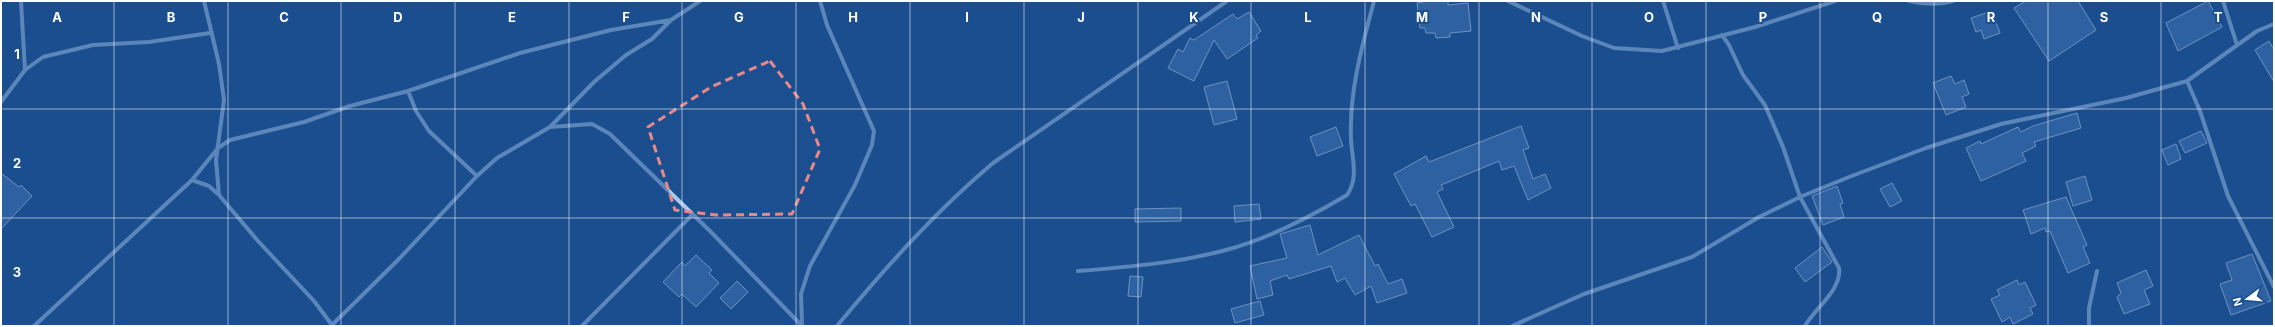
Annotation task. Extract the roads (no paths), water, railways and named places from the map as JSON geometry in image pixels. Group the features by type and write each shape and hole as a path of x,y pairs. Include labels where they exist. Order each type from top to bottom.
{"street":[{"path":"20,1 25,70"},
{"path":"204,1 210,33 219,64 224,100 216,160 219,195"},
{"path":"192,180 209,186 219,195 258,241 314,301 332,326 398,260 477,176 497,158 550,127 594,82 626,55 652,39 671,20 700,1"},
{"path":"802,326 801,294 810,266 855,185 872,145 874,131 827,24 820,1"},
{"path":"837,326 917,235 958,193 993,163 1227,1"},
{"path":"1078,271 1174,262 1227,250 1281,229 1347,195 1353,186 1354,175 1351,139 1354,87 1374,1"},
{"path":"1508,1 1582,36 1614,48 1662,52 1755,27 1834,1"},
{"path":"1663,1 1678,48"},
{"path":"1909,1 1918,3 1945,3 1953,1"},
{"path":"2223,1 2237,45"},
{"path":"34,326 192,180 218,148 230,140 304,122 350,106 408,91 527,52 611,30 671,20"},
{"path":"1512,326 1584,294 1692,257 1759,218 1800,197 1905,156 2001,124 2126,98 2187,81 2237,45 2257,32 2274,24"},
{"path":"1,102 25,70 43,57 93,45 149,42 210,33"},
{"path":"1722,35 1729,45 1743,75 1765,105 1783,147 1800,197 1836,259 1840,277 1837,284 1811,315 1805,326"},
{"path":"2187,81 2200,111 2228,196 2274,287"},
{"path":"408,91 416,111 429,131 477,176"},
{"path":"550,127 592,124 610,134 802,326"},
{"path":"582,326 692,215"},
{"path":"2089,326 2088,308 2097,271"}]}
